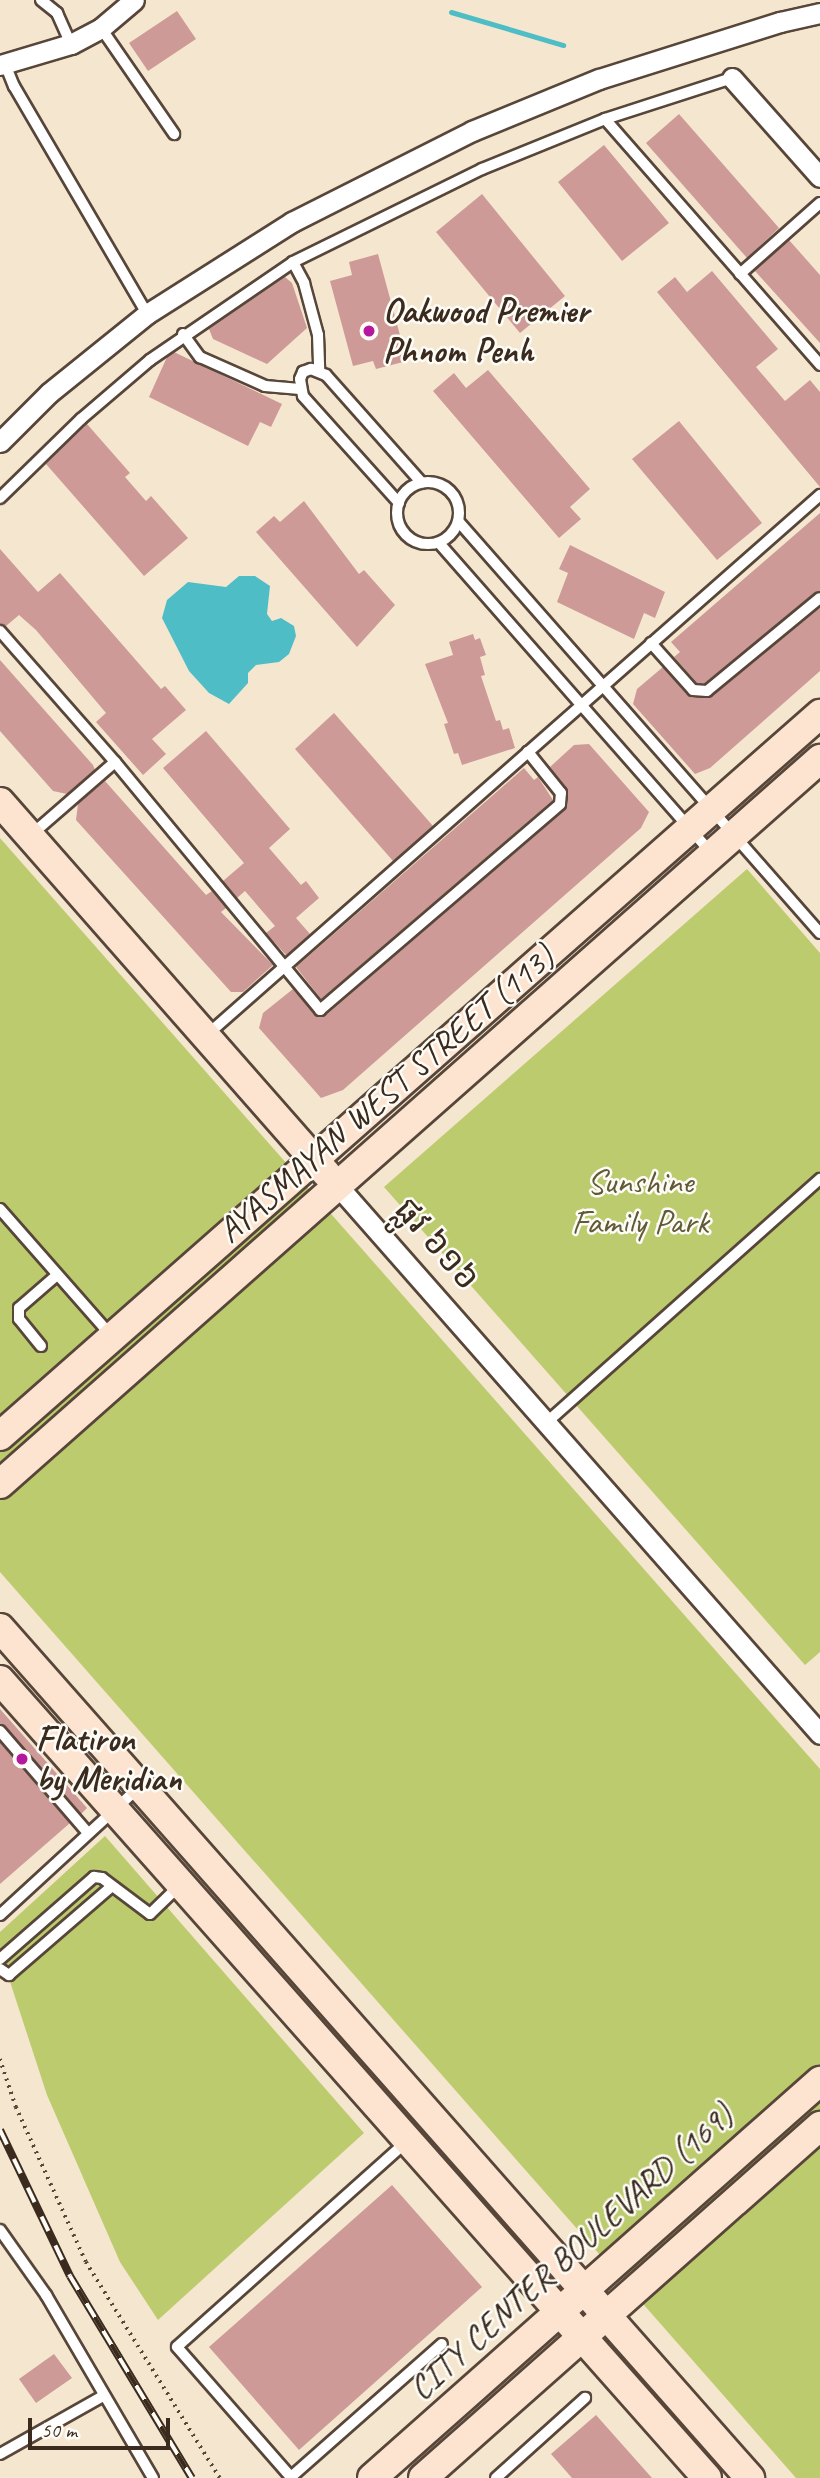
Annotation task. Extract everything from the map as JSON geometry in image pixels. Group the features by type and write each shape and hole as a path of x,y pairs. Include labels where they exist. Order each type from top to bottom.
{"street":[{"path":"3,65 71,44 101,28 134,0"},
{"path":"0,442 49,393 146,314 292,222 472,131 599,79 780,22 820,13"},
{"path":"732,78 820,177"},
{"name":"AYASMAYAN WEST STREET (113)","path":"0,1436 820,714"},
{"name":"AYASMAYAN WEST STREET (113)","path":"0,1484 820,759"},
{"name":"ផ្លូវ ៦១៦","path":"0,802 820,1734"},
{"path":"590,917 612,943"},
{"path":"112,1338 135,1364"},
{"path":"0,1628 750,2478"},
{"path":"4,1693 115,1810 707,2478"},
{"path":"181,1884 205,1860"},
{"name":"CITY CENTER BOULEVARD (169)","path":"372,2478 820,2081"},
{"path":"379,2108 404,2086"},
{"name":"CITY CENTER BOULEVARD (169)","path":"423,2478 820,2126"}],"lane":[{"path":"41,0 57,13 71,44"},
{"path":"101,28 174,134"},
{"path":"3,65 146,314"},
{"path":"0,498 80,419 183,334 293,262 482,169 605,119 732,78"},
{"path":"605,119 820,365"},
{"path":"740,274 820,203"},
{"path":"293,262 304,283 318,335 318,370 422,483 449,490 456,498 459,522 820,933"},
{"path":"183,334 200,357 265,386 300,389 399,503"},
{"path":"300,389 303,373 318,370"},
{"path":"422,483 405,492 399,503 399,523 404,532 422,544 439,542 459,522"},
{"path":"206,1036 282,965 820,495"},
{"path":"439,542 712,854"},
{"path":"651,643 693,690 707,691 820,598"},
{"path":"0,631 115,762 320,1010 495,862 564,799 528,752"},
{"path":"30,836 115,762"},
{"path":"546,1423 820,1179"},
{"path":"0,1209 112,1338"},
{"path":"41,1346 19,1319 19,1308 57,1275"},
{"path":"0,1731 88,1833"},
{"path":"0,1915 140,1786"},
{"path":"0,1959 94,1877 103,1878 111,1887 150,1914 181,1884"},
{"path":"0,1969 9,1975 111,1887"},
{"path":"408,2140 177,2347 291,2477 442,2344"},
{"path":"0,2230 46,2295 153,2478"},
{"path":"0,2454 103,2396"},
{"path":"496,2478 586,2398"}],"path":[{"path":"0,2059 16,2107 86,2262 220,2478"}],"green space":[{"path":"0,838 820,1769 820,2478 796,2478 0,1572"},
{"name":"Sunshine Family Park","path":"747,869 820,953 820,1652 805,1665 384,1187"},
{"path":"105,1836 364,2133 158,2320 120,2262 47,2095 0,1951 0,1932"}],"water":[{"path":"239,576 255,576 270,586 267,614 272,621 281,618 294,626 296,636 289,654 279,662 256,665 248,673 248,683 229,704 209,693 189,671 162,618 167,600 188,582 226,587"}],"building":[{"path":"177,11 196,39 148,71 129,43"},
{"path":"679,114 779,228 747,258 646,143"},
{"path":"604,145 669,223 622,261 558,182"},
{"path":"482,194 565,296 520,333 436,232"},
{"path":"789,240 820,275 820,343 755,271"},
{"path":"378,254 407,361 376,369 373,361 353,366 330,281 352,275 349,262"},
{"path":"712,271 778,349 756,367 785,401 810,380 820,392 820,487 657,292 675,277 687,292"},
{"path":"285,277 292,283 307,328 267,364 213,339 209,329"},
{"path":"174,352 282,404 271,427 260,422 248,446 149,397 167,357"},
{"path":"488,370 590,489 570,507 581,519 559,538 433,391 454,373 466,388"},
{"path":"679,421 762,523 717,560 632,459"},
{"path":"87,424 130,473 125,477 146,501 151,496 188,538 144,576 46,464"},
{"path":"304,501 359,574 364,570 395,605 357,647 256,532 274,516 280,522"},
{"path":"820,513 820,591 705,683 697,683 674,657 680,652 671,642"},
{"path":"570,545 665,592 655,618 644,613 634,639 557,602 568,573 559,569"},
{"path":"0,549 38,592 60,573 161,689 165,686 186,710 152,739 166,754 143,775 96,722 106,713 36,630 19,615 6,626 0,624"},
{"path":"820,608 820,671 710,768 695,774 633,704 637,689 663,667 688,696 711,697"},
{"path":"473,634 475,640 480,638 486,655 480,657 485,675 481,676 496,721 500,720 503,730 509,728 515,748 462,765 458,753 454,754 444,724 448,723 425,664 453,655 449,642"},
{"path":"0,660 93,765 95,770 67,794 53,791 0,731"},
{"path":"334,713 433,826 393,861 295,749"},
{"path":"206,731 290,829 269,848 301,885 306,881 319,898 296,918 310,934 286,955 266,933 275,926 245,891 237,898 223,881 244,863 163,768"},
{"path":"589,744 649,812 641,828 343,1090 321,1098 259,1028 263,1013 293,989 315,1015 325,1016 565,810 567,789 550,767 574,745"},
{"path":"524,768 534,780 538,777 553,800 321,999 296,967"},
{"path":"105,781 206,895 212,891 226,908 221,912 273,965 243,992 231,992 76,820 78,804"},
{"path":"0,1709 87,1808 81,1814 0,1724"},
{"name":"Flatiron by Meridian","path":"0,1742 70,1823 0,1884"},
{"path":"392,2185 482,2287 299,2450 209,2347"},
{"path":"54,2354 72,2378 36,2403 19,2379"},
{"path":"596,2415 652,2478 572,2478 551,2454"}],"waterway":[{"path":"451,12 563,45"}],"railway":[{"path":"0,2130 70,2276 192,2478"}],"place":[{"name":"Oakwood Premier Phnom Penh","path":"369,331"},
{"name":"Flatiron by Meridian","path":"22,1759"}]}
